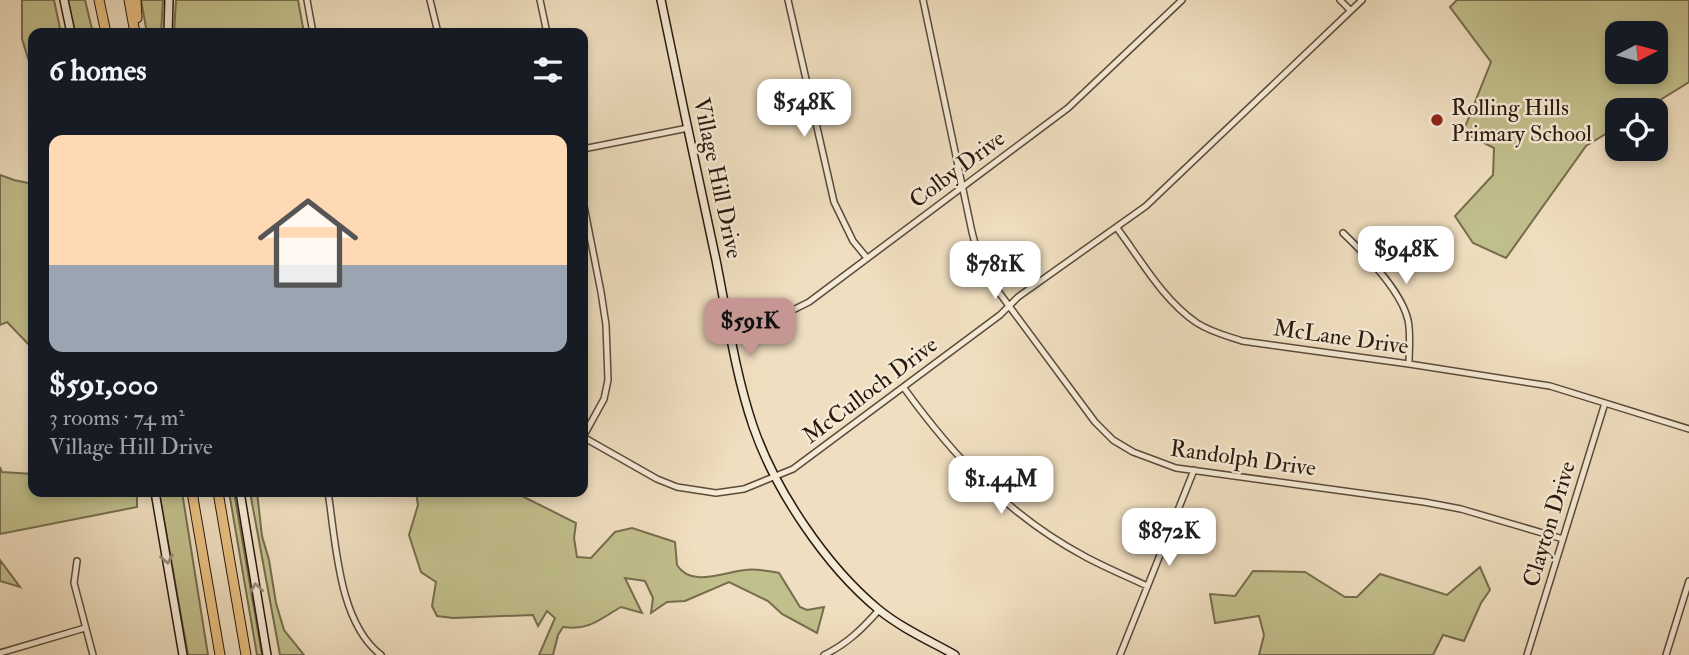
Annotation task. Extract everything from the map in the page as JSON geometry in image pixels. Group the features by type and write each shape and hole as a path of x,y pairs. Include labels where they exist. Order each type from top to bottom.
{"highway":[{"path":"99,0 105,28"},
{"path":"129,0 136,28"},
{"path":"136,0 137,28"},
{"path":"193,497 219,655"},
{"path":"219,497 246,655"}],"street":[{"path":"64,0 70,28"},
{"path":"167,28 169,0"},
{"path":"307,0 312,28"},
{"path":"430,0 437,28"},
{"path":"540,0 546,28"},
{"name":"Village Hill Drive","path":"660,0 730,331 754,429 776,477 821,551 845,578 879,610 956,655"},
{"path":"788,0 834,202 853,241 867,258"},
{"name":"Randolph Drive","path":"923,0 977,251 995,287 1079,402 1114,440 1133,453 1156,462 1194,470 1424,502 1461,509 1563,539"},
{"name":"Colby Drive","path":"730,331 791,312 808,302 1068,108 1182,0"},
{"path":"1340,0 1350,10"},
{"name":"McCulloch Drive","path":"588,440 657,479 697,491 716,493 744,489 793,469 1000,315 1018,297 1146,206 1362,0"},
{"path":"588,148 688,128"},
{"path":"588,226 603,303 608,380 604,399 588,428"},
{"name":"McLane Drive","path":"1117,228 1179,308 1197,323 1216,333 1242,341 1550,386 1689,429"},
{"path":"1343,233 1403,304 1408,321 1409,364"},
{"path":"904,388 944,442 1010,507 1083,555 1147,586"},
{"name":"Clayton Drive","path":"1527,655 1605,403"},
{"path":"1120,655 1194,470"},
{"path":"156,497 183,655"},
{"path":"241,497 267,655"},
{"path":"329,497 348,606 359,630 381,655"},
{"path":"76,561 74,583 93,655"},
{"path":"1666,655 1689,581"},
{"path":"824,655 859,633 879,610"},
{"path":"0,653 85,628"}],"shaded area":[{"path":"22,0 54,0 60,28 28,28 28,58 22,39"},
{"path":"68,0 85,0 92,28 74,28"},
{"path":"141,0 163,0 161,28 146,28"},
{"path":"176,0 298,0 303,28 174,28"},
{"path":"1457,0 1689,0 1689,82 1663,98 1605,98 1605,134 1586,146 1506,258 1473,243 1455,216 1493,175 1494,148 1463,132 1491,62 1450,7"},
{"path":"0,175 28,183 28,344 7,322 0,325"},
{"path":"0,467 2,472 28,474 28,497 137,497 137,507 0,534"},
{"path":"160,497 183,497 208,655 188,655"},
{"path":"230,497 235,497 262,655 257,655"},
{"path":"251,497 258,497 262,536 284,630 304,655 280,655"},
{"path":"417,497 524,497 576,523 574,538 577,557 591,558 615,532 632,528 675,542 677,565 691,576 708,577 749,569 779,573 800,607 807,610 824,607 817,633 782,614 768,601 729,582 685,601 667,602 651,613 653,598 645,581 625,578 642,613 621,607 587,626 563,627 553,655 539,655 555,618 547,611 538,626 533,615 453,618 437,616 432,606 436,582 421,572 409,535 418,505"},
{"path":"0,560 20,587 0,581"},
{"path":"1480,567 1490,590 1481,603 1464,641 1443,635 1433,655 1259,655 1264,635 1259,616 1215,623 1210,594 1235,596 1253,571 1305,572 1345,597 1357,597 1380,574 1447,595"}],"place":[{"name":"Rolling Hills Primary School","path":"1437,120"}]}
